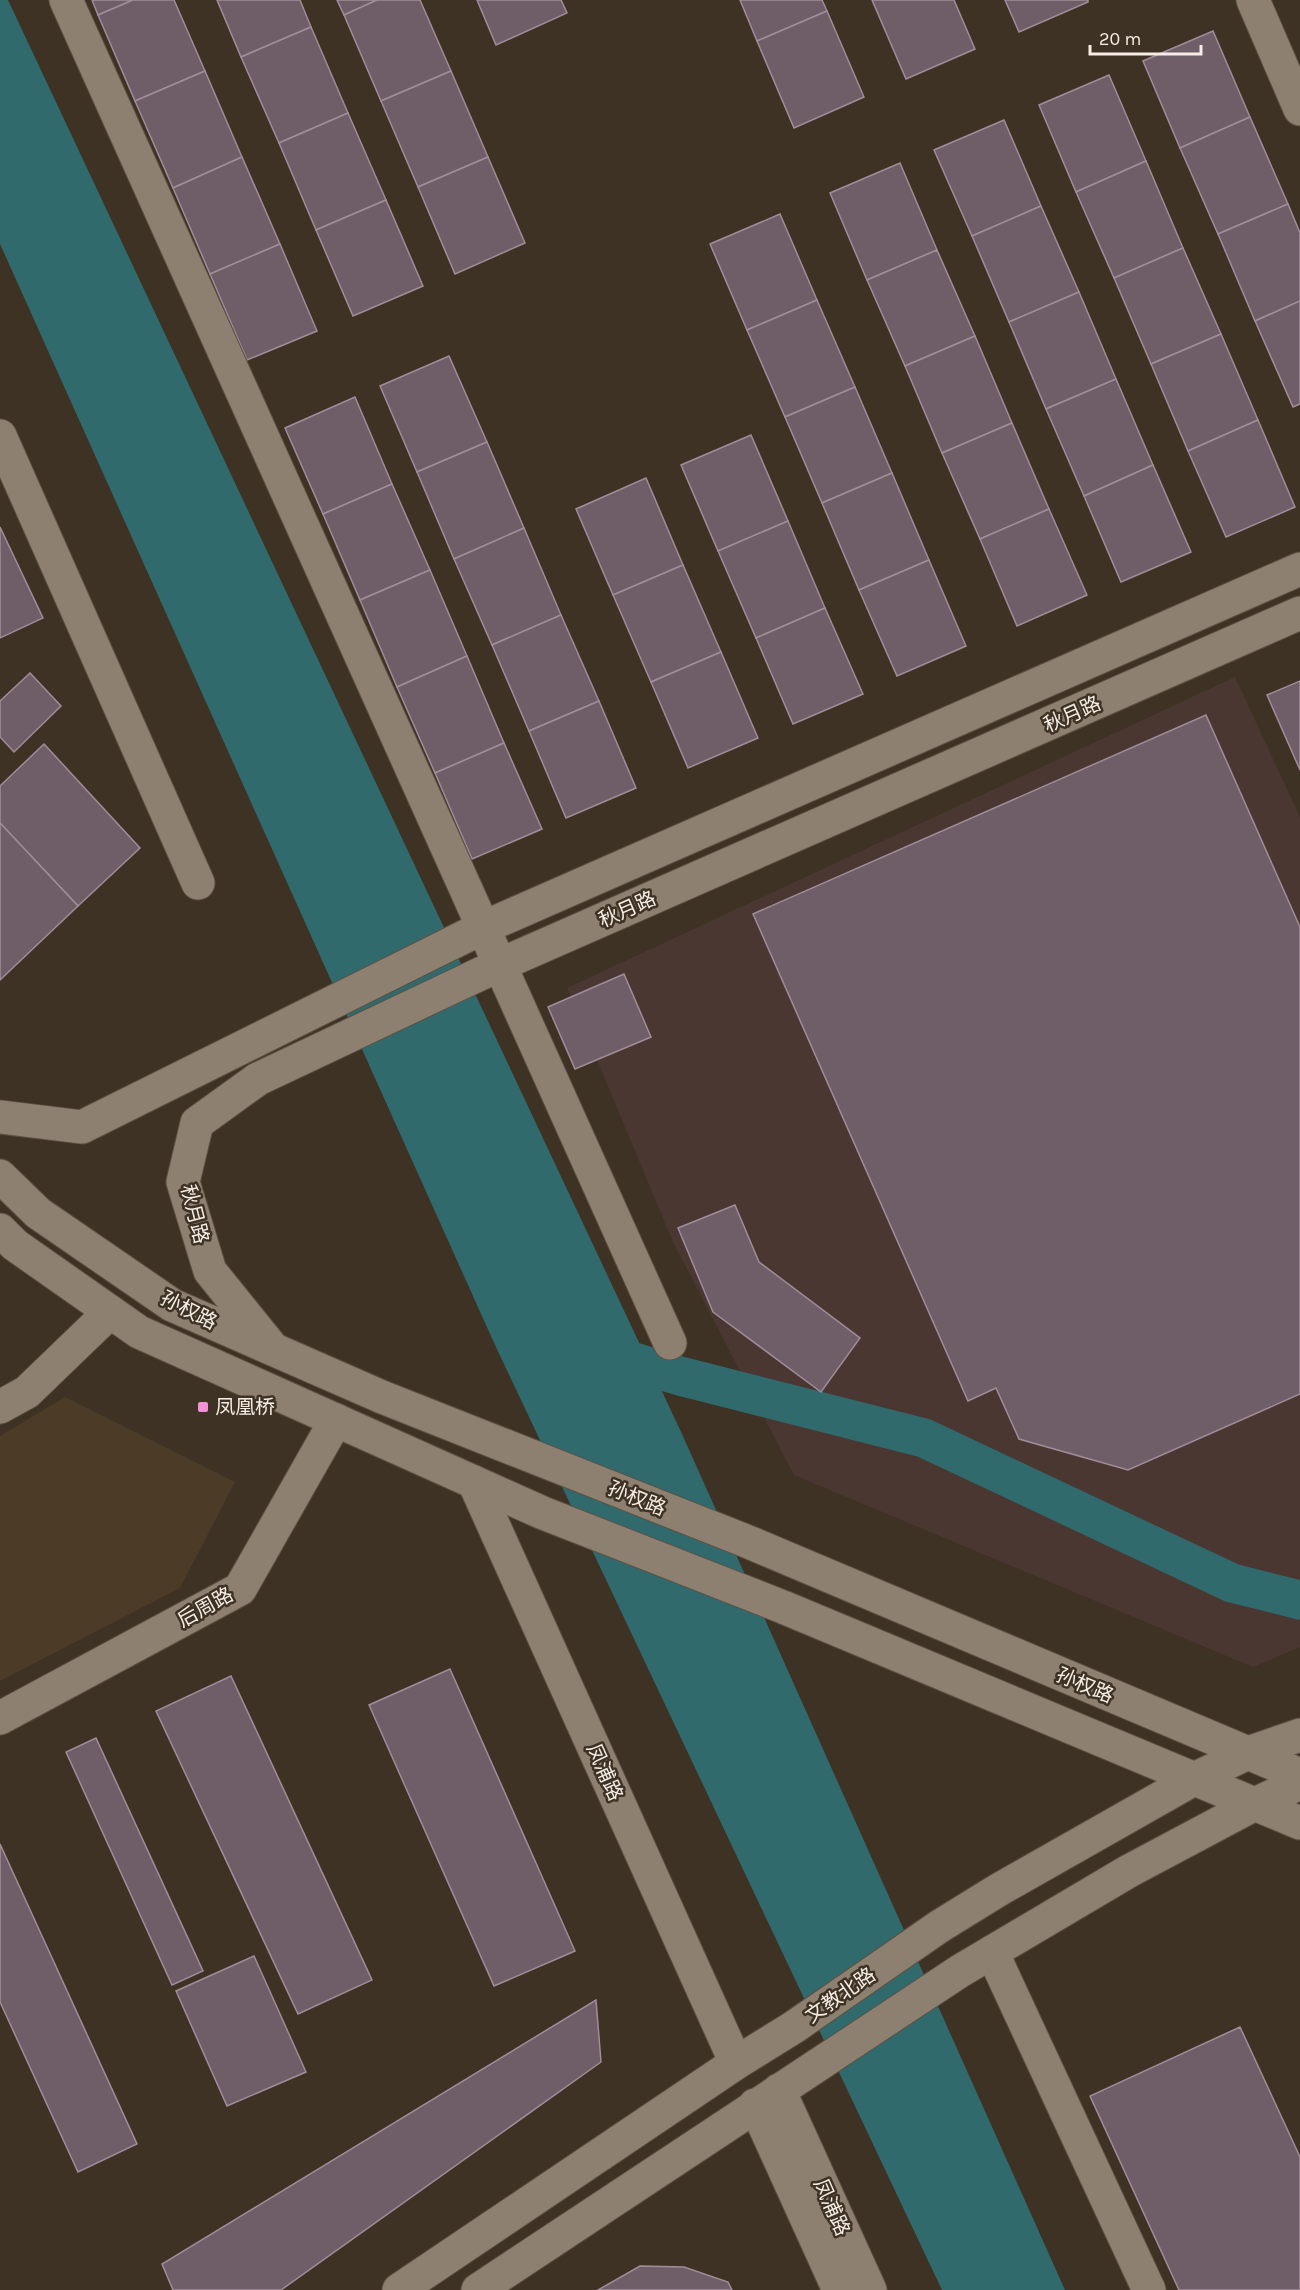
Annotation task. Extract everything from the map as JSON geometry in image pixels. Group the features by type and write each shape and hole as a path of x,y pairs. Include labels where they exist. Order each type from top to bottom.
{"street":[{"path":"66,0 670,1343"},
{"path":"1254,0 1300,109"},
{"path":"0,436 198,884"},
{"name":"秋月路","path":"0,1117 82,1127 482,928 1300,569"},
{"name":"秋月路","path":"273,1349 210,1271 183,1182 197,1123 262,1077 499,966 1300,613"},
{"name":"孙权路","path":"0,1176 38,1213 172,1305 382,1397 752,1543 1300,1776"},
{"name":"孙权路","path":"0,1230 15,1245 139,1332 543,1513 783,1607 1300,1823"},
{"path":"0,1407 27,1392 110,1312"},
{"name":"后周路","path":"0,1718 240,1589 336,1420"},
{"name":"凤浦路","path":"474,1482 736,2063"},
{"name":"文教北路","path":"399,2290 736,2063 794,2027 940,1926 1000,1889 1194,1779 1248,1753 1300,1735"},
{"path":"478,2290 960,1971 1130,1871 1300,1783"},
{"path":"992,1952 1149,2290"},
{"name":"凤浦路","path":"767,2098 839,2290"},
{"name":"凤浦路","path":"767,2098 870,2290"}],"shaded area":[{"path":"1235,677 1300,817 1300,1647 1253,1667 794,1475 673,1242 567,988"},
{"path":"65,1397 235,1482 180,1588 0,1681 0,1436"}],"water":[{"path":"0,0 8,0 682,1434 1065,2290 942,2290 495,1345 0,244"}],"building":[{"path":"92,0 133,0 98,15"},
{"path":"133,0 174,0 205,71 135,101 98,15"},
{"path":"217,0 300,0 311,27 241,57"},
{"path":"337,0 377,0 344,15"},
{"path":"377,0 420,0 451,71 381,101 344,15"},
{"path":"477,0 561,0 567,13 496,45"},
{"path":"740,0 822,0 827,11 757,41"},
{"path":"872,0 954,0 975,49 906,79"},
{"path":"1005,0 1088,0 1088,2 1019,32"},
{"path":"827,11 864,97 794,128 757,41"},
{"path":"311,27 348,113 279,143 241,57"},
{"path":"1213,31 1250,117 1180,148 1143,61"},
{"path":"205,71 242,157 173,188 135,101"},
{"path":"451,71 488,157 418,187 381,101"},
{"path":"1109,75 1146,161 1076,192 1039,105"},
{"path":"348,113 386,200 316,230 279,143"},
{"path":"1250,117 1288,204 1218,234 1180,148"},
{"path":"1004,120 1041,206 972,236 934,150"},
{"path":"242,157 280,244 210,274 173,188"},
{"path":"488,157 525,243 455,274 418,187"},
{"path":"1146,161 1183,248 1114,278 1076,192"},
{"path":"900,163 937,250 867,280 830,193"},
{"path":"386,200 423,286 353,316 316,230"},
{"path":"1288,204 1300,233 1300,301 1255,321 1218,234"},
{"path":"1041,206 1079,292 1009,322 972,236"},
{"path":"780,214 817,300 747,330 710,244"},
{"path":"280,244 317,331 247,360 210,274"},
{"path":"1183,248 1221,334 1151,364 1114,278"},
{"path":"937,250 975,336 905,366 867,280"},
{"path":"1079,292 1116,379 1046,409 1009,322"},
{"path":"817,300 855,387 785,417 747,330"},
{"path":"1300,301 1300,404 1293,407 1255,321"},
{"path":"1221,334 1258,420 1188,451 1151,364"},
{"path":"975,336 1012,423 942,453 905,366"},
{"path":"449,356 487,442 417,472 380,386"},
{"path":"1116,379 1153,465 1084,496 1046,409"},
{"path":"855,387 892,473 822,503 785,417"},
{"path":"355,397 392,484 323,514 285,428"},
{"path":"1258,420 1295,507 1226,537 1188,451"},
{"path":"1012,423 1049,509 980,539 942,453"},
{"path":"751,435 788,521 718,551 681,465"},
{"path":"487,442 524,528 454,559 417,472"},
{"path":"1153,465 1191,552 1121,582 1084,496"},
{"path":"892,473 929,560 859,590 822,503"},
{"path":"646,478 683,565 613,595 576,509"},
{"path":"392,484 430,570 360,600 323,514"},
{"path":"1049,509 1087,595 1017,626 980,539"},
{"path":"788,521 825,608 756,638 718,551"},
{"path":"0,527 43,618 0,638"},
{"path":"524,528 561,615 492,645 454,559"},
{"path":"929,560 966,646 897,676 859,590"},
{"path":"683,565 721,652 651,682 613,595"},
{"path":"430,570 467,656 397,687 360,600"},
{"path":"825,608 863,694 793,724 756,638"},
{"path":"561,615 599,701 529,731 492,645"},
{"path":"721,652 758,738 688,768 651,682"},
{"path":"467,656 504,743 435,773 397,687"},
{"path":"30,673 61,706 14,752 0,737 0,701"},
{"path":"1300,681 1300,770 1267,695"},
{"path":"599,701 636,788 566,818 529,731"},
{"path":"1206,715 1300,927 1300,1394 1128,1470 1019,1439 996,1388 968,1401 753,914"},
{"path":"504,743 542,829 472,859 435,773"},
{"path":"44,744 140,848 78,906 0,823 0,786"},
{"path":"0,823 78,906 0,980"},
{"path":"624,974 651,1037 575,1069 548,1007"},
{"path":"735,1205 759,1262 860,1338 821,1392 713,1312 678,1228"},
{"path":"450,1669 575,1951 494,1986 369,1705"},
{"path":"231,1676 372,1980 298,2014 156,1711"},
{"path":"96,1738 203,1971 172,1985 66,1752"},
{"path":"0,1844 137,2144 78,2172 0,2002"},
{"path":"254,1956 306,2072 227,2106 176,1991"},
{"path":"596,2000 601,2062 281,2290 173,2290 162,2264"},
{"path":"1240,2027 1300,2157 1300,2290 1179,2290 1090,2096"},
{"path":"640,2266 684,2267 728,2282 732,2290 598,2290"}],"waterway":[{"path":"601,1352 680,1376 924,1438 1232,1583 1300,1600"}],"place":[{"name":"凤凰桥","path":"203,1407"}]}
